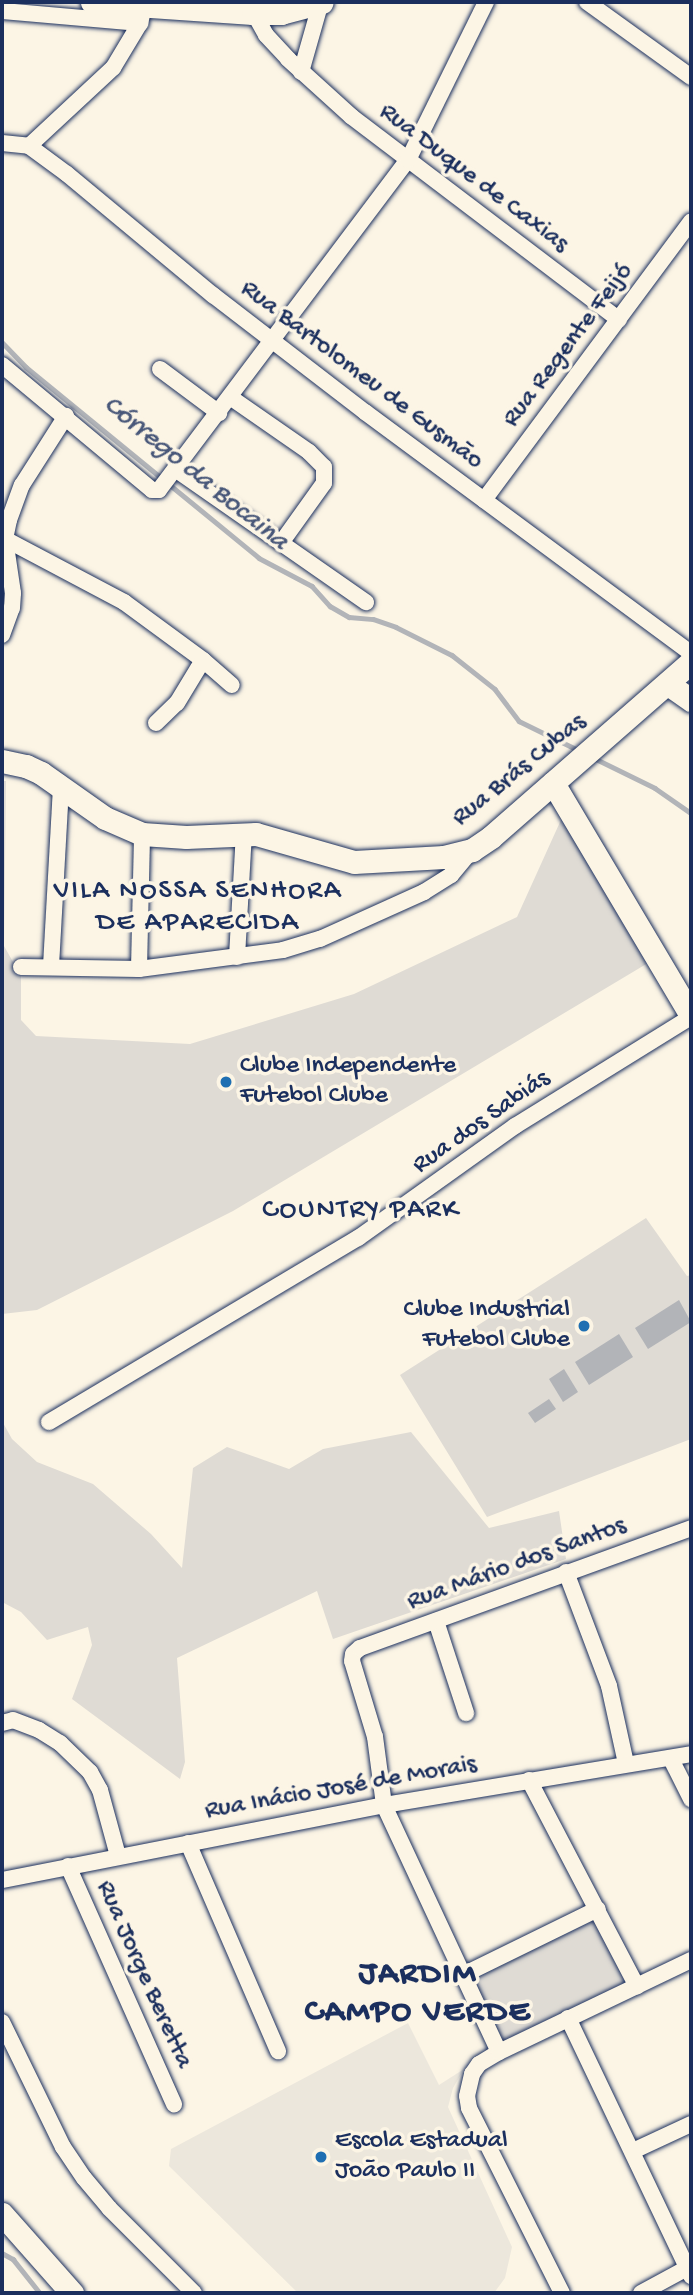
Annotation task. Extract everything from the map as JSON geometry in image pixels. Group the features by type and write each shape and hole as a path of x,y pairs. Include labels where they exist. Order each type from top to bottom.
{"street":[{"path":"92,2 142,15"},
{"path":"2,11 142,15 250,7 281,13 321,2"},
{"path":"301,72 321,2"},
{"path":"165,480 219,413 408,160 486,2"},
{"path":"587,2 691,77"},
{"name":"Rua Duque de Caxias","path":"250,7 266,35 301,72 408,160 619,320"},
{"path":"2,143 29,146 113,68 142,15"},
{"name":"Rua Bartolomeu de Gusmão","path":"29,146 272,340 691,653"},
{"name":"Rua Regente Feijó","path":"484,500 691,221"},
{"path":"2,365 66,416 165,480 281,543 366,602"},
{"path":"160,369 219,413"},
{"path":"230,397 309,452 324,467 324,483 281,543"},
{"path":"2,635 12,607 13,593 5,539 22,485 66,416"},
{"path":"5,539 124,602 203,660 232,685"},
{"path":"156,723 177,703 203,660"},
{"name":"Rua Brás Cubas","path":"2,761 26,766 104,818 142,834 186,837 244,833 270,836 354,862 422,859 472,850 592,750 691,662"},
{"path":"668,684 691,700"},
{"path":"557,780 691,1016"},
{"path":"51,967 61,787"},
{"path":"237,957 244,833"},
{"path":"139,969 142,834"},
{"path":"21,967 139,969 283,950 320,939 382,913 441,883 472,850"},
{"name":"Rua dos Sabiás","path":"50,1422 358,1238 429,1190 515,1126 691,1016"},
{"name":"Rua Mário dos Santos","path":"384,1805 375,1737 352,1661 353,1654 360,1648 691,1528"},
{"path":"566,1572 609,1686 626,1763"},
{"path":"436,1621 466,1713"},
{"path":"2,1723 13,1720 39,1730 60,1743 90,1772 100,1790 118,1856"},
{"name":"Rua Inácio José de Morais","path":"2,1880 384,1805 691,1754"},
{"path":"671,1759 691,1799"},
{"path":"529,1780 637,1987"},
{"path":"384,1805 499,2052"},
{"path":"188,1843 278,2051"},
{"name":"Rua Jorge Beretta","path":"68,1866 174,2104"},
{"path":"463,1975 598,1909"},
{"path":"562,2293 469,2108 467,2096 472,2074 479,2064 499,2052 691,1960"},
{"path":"568,2018 689,2272 641,2293"},
{"path":"2,2022 63,2147 84,2178 109,2208 194,2293"},
{"path":"633,2151 691,2124"},
{"path":"2,2214 72,2293"}],"shaded area":[{"name":"Clube Independente Futebol Clube","path":"2,781 6,781 4,946 21,976 21,1020 36,1036 190,1044 354,994 517,917 565,811 648,963 233,1211 37,1310 2,1314"},
{"name":"Clube Industrial Futebol Clube","path":"646,1218 687,1276 691,1275 691,1439 487,1517 400,1375"},
{"path":"679,1300 691,1322 648,1349 635,1328"},
{"path":"619,1334 633,1357 589,1385 575,1362"},
{"path":"564,1369 578,1392 563,1402 549,1379"},
{"path":"549,1399 556,1409 535,1423 528,1413"},
{"path":"2,1421 12,1439 37,1462 93,1484 151,1534 182,1568 193,1468 227,1447 289,1469 323,1449 411,1432 489,1528 559,1511 566,1559 333,1639 317,1591 177,1658 185,1762 180,1779 72,1699 92,1645 88,1627 47,1640 21,1612 2,1602"},
{"path":"596,1913 631,1985 500,2045 467,1976"},
{"name":"Escola Estadual João Paulo II","path":"408,2023 439,2085 464,2069 453,2088 448,2107 512,2247 505,2278 494,2293 298,2293 169,2166 171,2149"}],"waterway":[{"name":"Córrego da Bocaina","path":"2,342 26,367 259,558 312,586 330,606 349,617 373,619 396,627 452,655 495,689 519,721 578,750"},
{"name":"Córrego da Bocaina","path":"592,757 655,788 691,813"},
{"path":"2,2253 13,2259 40,2293"}],"place":[{"name":"Clube Independente Futebol Clube","path":"226,1082"},
{"name":"Clube Industrial Futebol Clube","path":"584,1326"},
{"name":"Escola Estadual João Paulo II","path":"321,2157"}],"district":[{"name":"VILA NOSSA SENHORA DE APARECIDA","path":"198,908"},
{"name":"COUNTRY PARK","path":"361,1211"},
{"name":"JARDIM CAMPO VERDE","path":"418,1995"}]}
